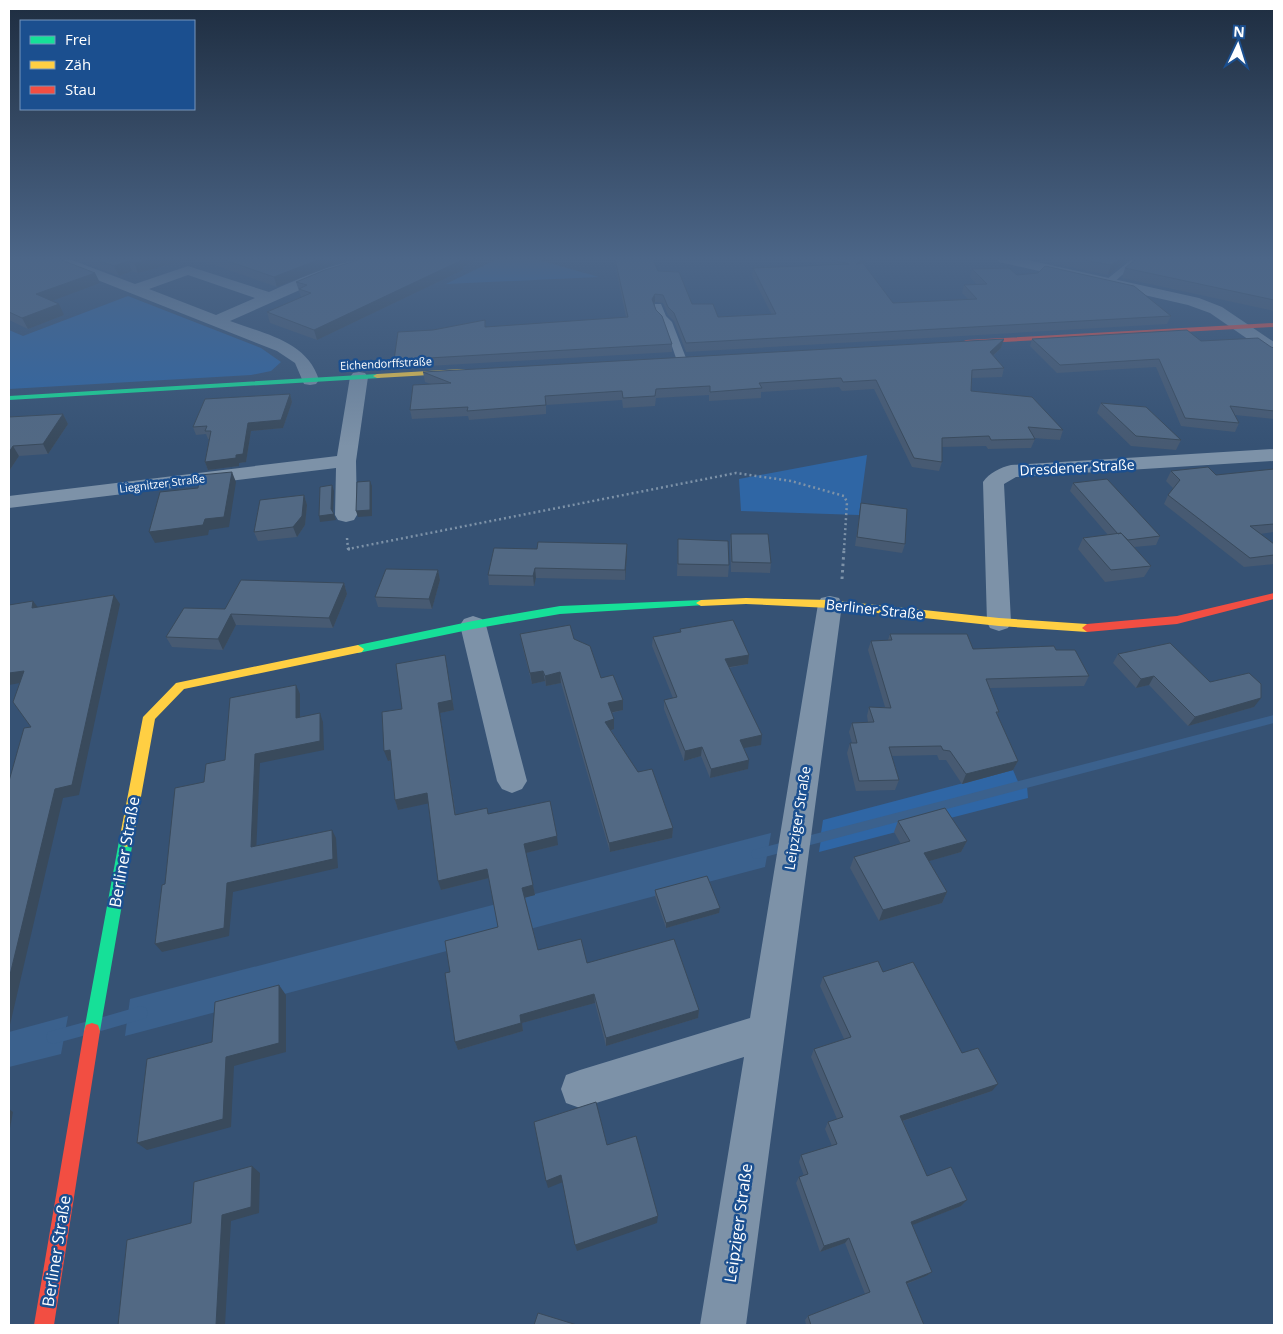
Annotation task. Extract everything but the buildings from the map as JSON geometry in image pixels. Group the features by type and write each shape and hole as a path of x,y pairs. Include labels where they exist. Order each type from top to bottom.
{"street":[{"path":"217,321 283,347 300,357 307,368 310,380"},
{"path":"1234,321 1274,349"},
{"path":"950,343 1274,325"},
{"name":"Eichendorffstraße","path":"9,398 476,370"},
{"path":"346,515 346,461 359,377"},
{"name":"Dresdener Straße","path":"999,622 993,482 1011,471 1274,455"},
{"name":"Liegnitzer Straße","path":"9,502 346,461"},
{"name":"Berliner Straße","path":"44,1325 89,1057 98,992 149,717 180,686 473,625 560,610 746,601 835,605 999,622 1083,628 1177,620 1274,596"},
{"name":"Leipziger Straße","path":"723,1325 786,887 835,605"},
{"path":"473,625 512,781"},
{"path":"580,1090 766,1032"}],"lane":[{"path":"667,321 681,358"}],"path":[{"path":"346,515 348,549 736,473 790,481 828,490 844,496 847,502 835,605"}],"shaded area":[{"path":"62,321 193,321 261,348 281,362 271,371 251,375 9,389 9,330 23,336"},
{"path":"867,455 859,515 741,511 739,479"},
{"path":"1013,770 1019,784 821,833 823,820"},
{"path":"1027,786 1028,798 819,852 821,839"},
{"path":"771,833 765,867 125,1036 130,999"},
{"path":"68,1016 61,1054 9,1067 9,1032"}],"waterway":[{"path":"757,854 1274,719"},
{"path":"101,1024 141,1013"},
{"path":"53,1037 85,1029"}],"traffic: fast":[{"path":"9,398 377,376"},
{"path":"358,649 473,625 560,610 701,603"},
{"path":"92,1031 126,841"}],"traffic: slow":[{"path":"377,376 462,371"},
{"path":"701,603 746,601 830,604 999,622 1087,628"},
{"path":"126,841 149,717 180,686 358,649"}],"traffic: jam":[{"path":"966,342 1274,325"},
{"path":"1087,628 1177,620 1274,596"},
{"path":"44,1325 92,1031"}]}
